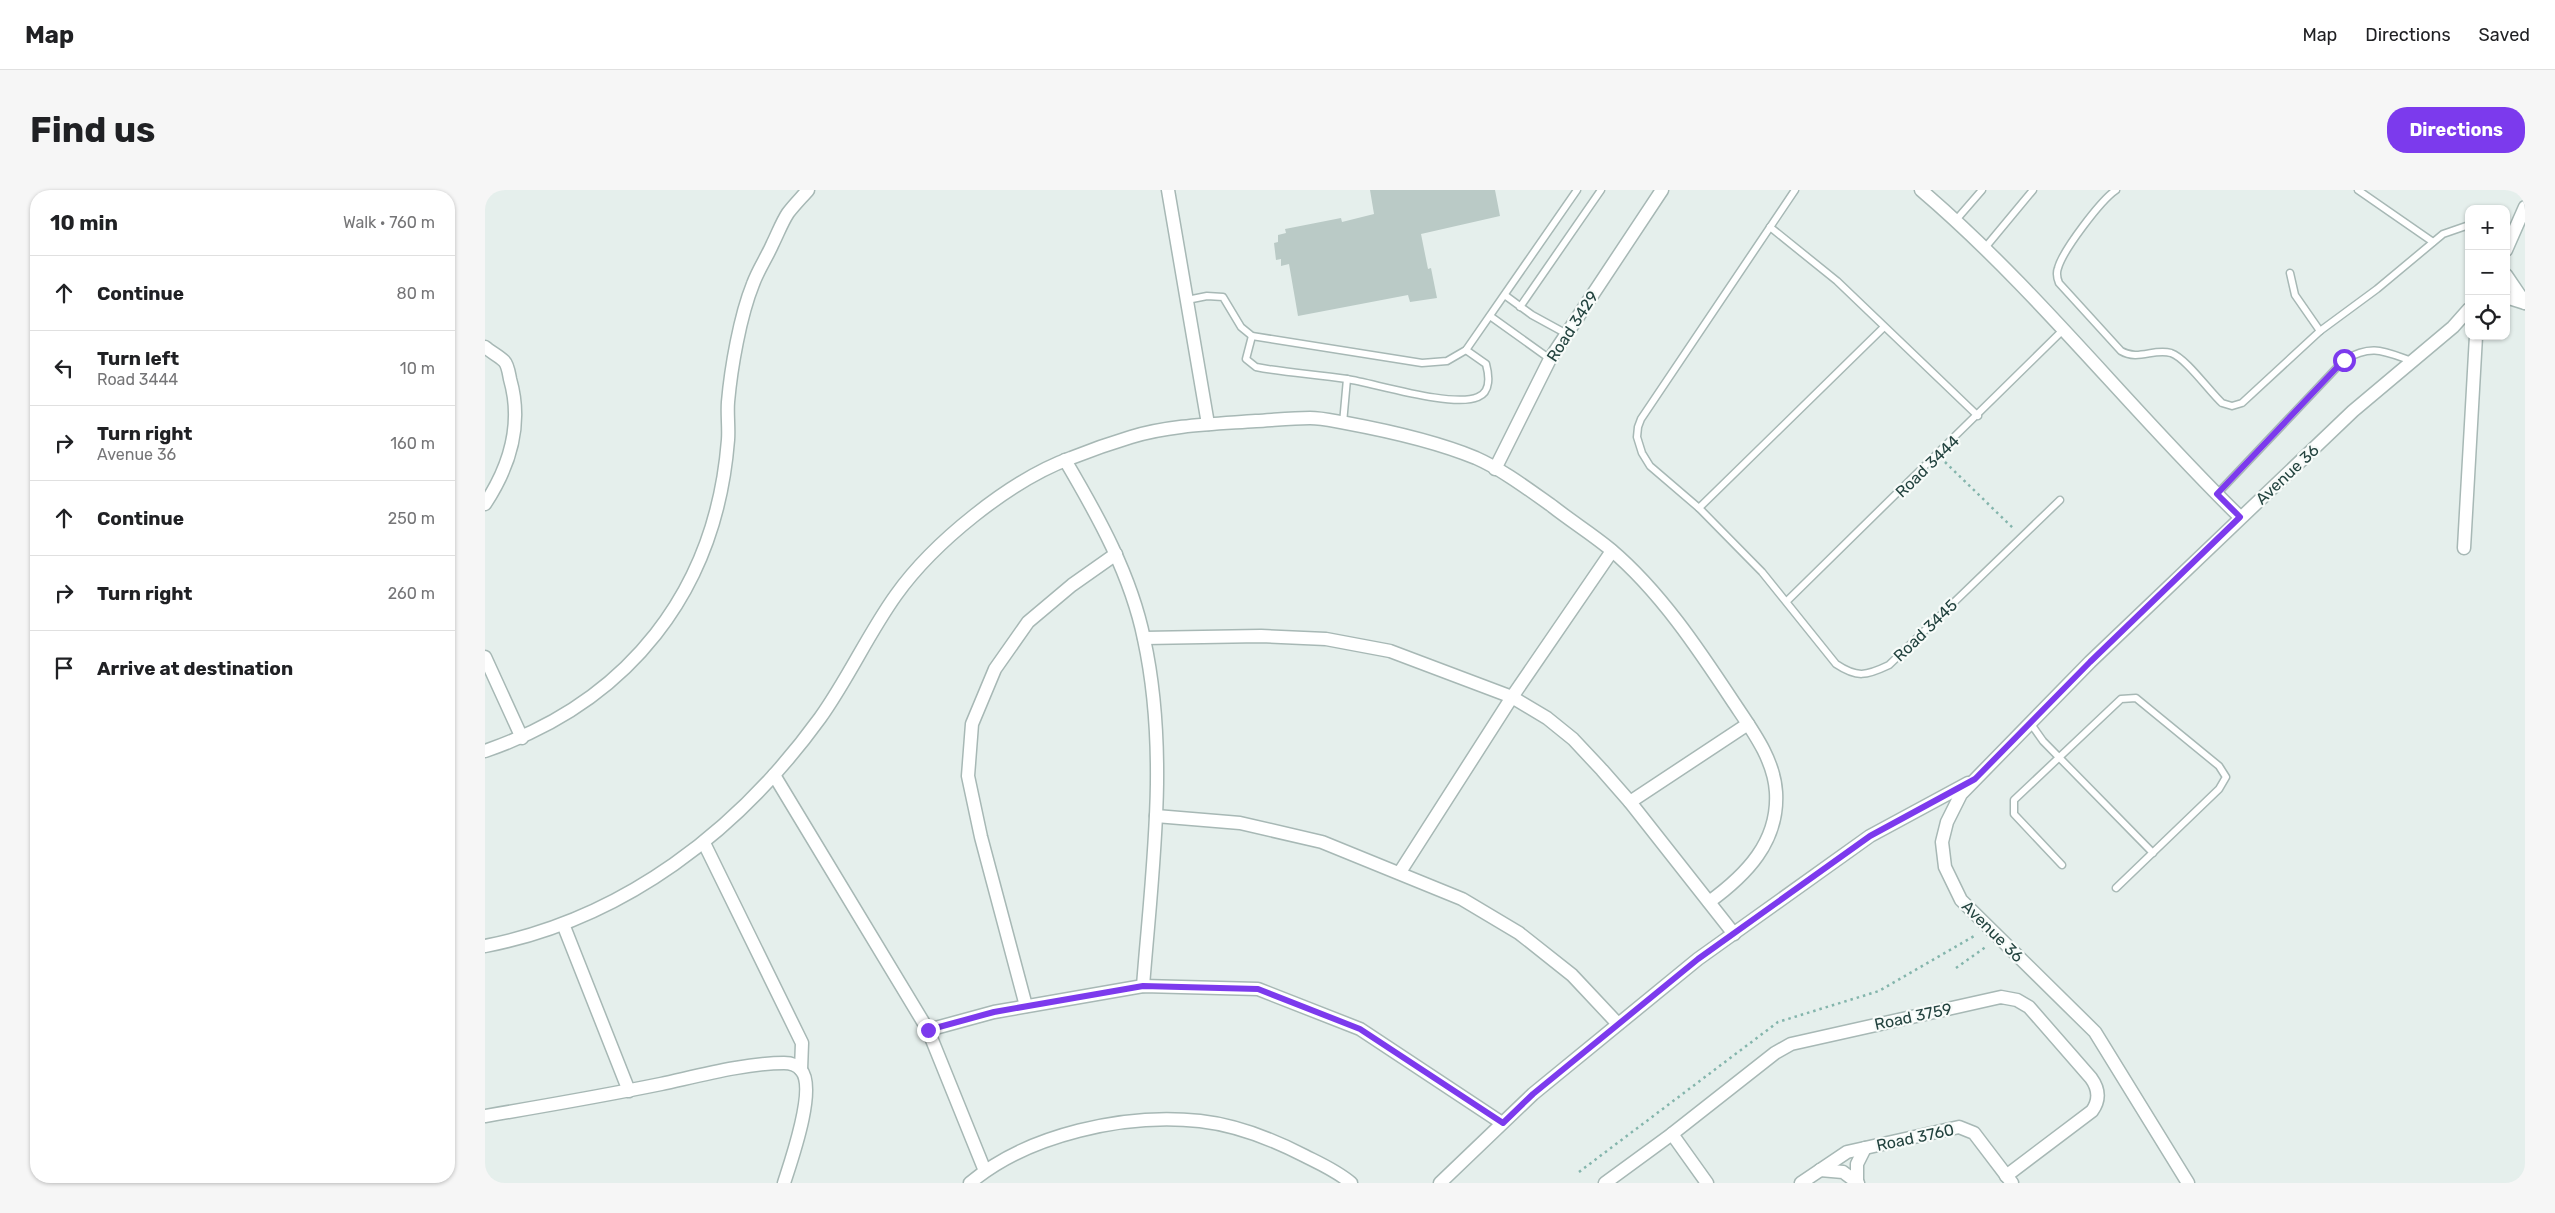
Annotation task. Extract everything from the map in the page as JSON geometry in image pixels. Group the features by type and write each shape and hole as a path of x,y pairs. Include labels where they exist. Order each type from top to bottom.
{"street":[{"path":"485,751 522,738 592,697 632,663 666,622 693,577 712,528 723,476 728,440 728,403 742,324 753,284 788,213 808,190"},
{"path":"1168,190 1208,424"},
{"name":"Road 3429","path":"1495,469 1565,333 1661,190"},
{"path":"1921,190 1956,220 2064,329 2240,517"},
{"path":"2511,231 2525,208"},
{"path":"2510,282 2525,303"},
{"path":"2510,298 2525,303"},
{"name":"Avenue 36","path":"2188,1183 2095,1032 1961,900 1945,867 1942,842 1947,822 1961,794 2090,662 2353,411 2453,328 2465,314"},
{"path":"2464,548 2476,340"},
{"path":"485,347 505,362 514,391 516,422 511,452 500,480 485,504"},
{"path":"485,946 563,924 612,902 660,876 704,843 774,775 820,718 896,595 944,540 1001,495 1065,460 1135,436 1208,424 1313,418 1390,431 1478,459 1523,485 1612,551 1650,590 1685,633 1748,724 1770,765 1776,792 1774,820 1765,846 1749,869 1709,902"},
{"path":"1065,460 1093,508 1116,554 1144,638 1155,698 1158,759 1157,816 1143,986"},
{"path":"1400,872 1512,698 1612,551"},
{"path":"1026,1006 981,837 968,776 972,724 995,669 1028,622 1072,585 1116,554"},
{"path":"1144,638 1261,636 1326,639 1390,651 1512,698 1547,718 1573,739 1630,802 1734,934"},
{"path":"485,657 522,738"},
{"path":"1630,802 1748,724"},
{"path":"774,775 928,1030 985,1171"},
{"path":"1440,1183 1533,1094 1698,959 1870,836 1975,779"},
{"path":"1157,816 1240,823 1321,842 1400,872 1462,899 1519,934 1572,975 1618,1024"},
{"path":"704,843 802,1043 801,1070 807,1081 807,1088 800,1138 784,1183"},
{"path":"563,924 629,1091"},
{"path":"928,1030 994,1012 1143,986 1258,989 1360,1029 1503,1123"},
{"name":"Road 3759","path":"1605,1183 1672,1134 1775,1053 1791,1044 1993,998 2009,998 2023,1003 2034,1012 2091,1078 2098,1096 2092,1111 2009,1179"},
{"path":"485,1116 629,1091 730,1070 785,1062 801,1070"},
{"path":"970,1183 985,1171 1052,1138 1125,1121 1201,1121 1274,1140 1341,1174 1351,1183"},
{"name":"Road 3760","path":"1801,1183 1847,1152 1959,1127 1966,1128 1974,1133 2009,1179"},
{"path":"1672,1134 1707,1183"},
{"path":"1820,1170 1835,1170 1857,1182 1857,1164 1865,1148"}],"lane":[{"path":"1187,300 1207,296 1223,297 1241,328 1252,336 1422,363 1447,360 1466,350 1506,296 1577,190"},
{"path":"1520,307 1601,190"},
{"name":"Road 3445","path":"1795,190 1641,419 1638,427 1642,453 1650,466 1699,508 1787,601 1835,664 1849,674 1873,672 1889,666 2060,500"},
{"path":"1956,220 1982,190"},
{"path":"1985,249 2033,190"},
{"path":"2116,190 2105,198 2095,210 2060,262 2057,276 2063,289 2121,351 2133,356 2162,352 2177,357 2222,403 2232,406 2245,400 2321,331 2377,289 2433,242 2455,228 2465,226"},
{"path":"2358,190 2433,242"},
{"path":"1770,227 1837,281 1978,416"},
{"path":"2290,273 2295,295 2321,331"},
{"path":"1506,296 1520,307 1565,333"},
{"path":"1490,316 1550,359"},
{"path":"1699,508 1884,327"},
{"name":"Road 3444","path":"1787,601 1978,416 2064,329"},
{"path":"1252,336 1246,360 1256,368 1347,379 1459,401 1480,397 1485,392 1488,373 1486,364 1466,350"},
{"path":"2217,494 2344,360 2368,349 2378,350 2412,361"},
{"path":"1343,423 1347,379"},
{"path":"2062,865 2014,814 2014,800 2115,704 2128,697 2136,698 2224,771 2224,784 2116,888"},
{"path":"2031,724 2060,758 2153,853"}],"path":[{"path":"1938,455 2022,537"},
{"path":"1957,968 1999,938"}],"building":[{"path":"1370,190 1495,190 1500,216 1421,234 1428,269 1431,268 1437,298 1410,302 1408,295 1298,316 1289,264 1281,266 1281,259 1276,260 1274,243 1278,242 1278,235 1286,233 1285,229 1341,218 1342,222 1374,214"}],"route":[{"path":"928,1030 994,1012 1143,986 1258,989 1360,1029 1503,1123 1533,1094 1698,959 1870,836 1975,779 2090,662 2240,517 2217,494 2344,360"}]}
